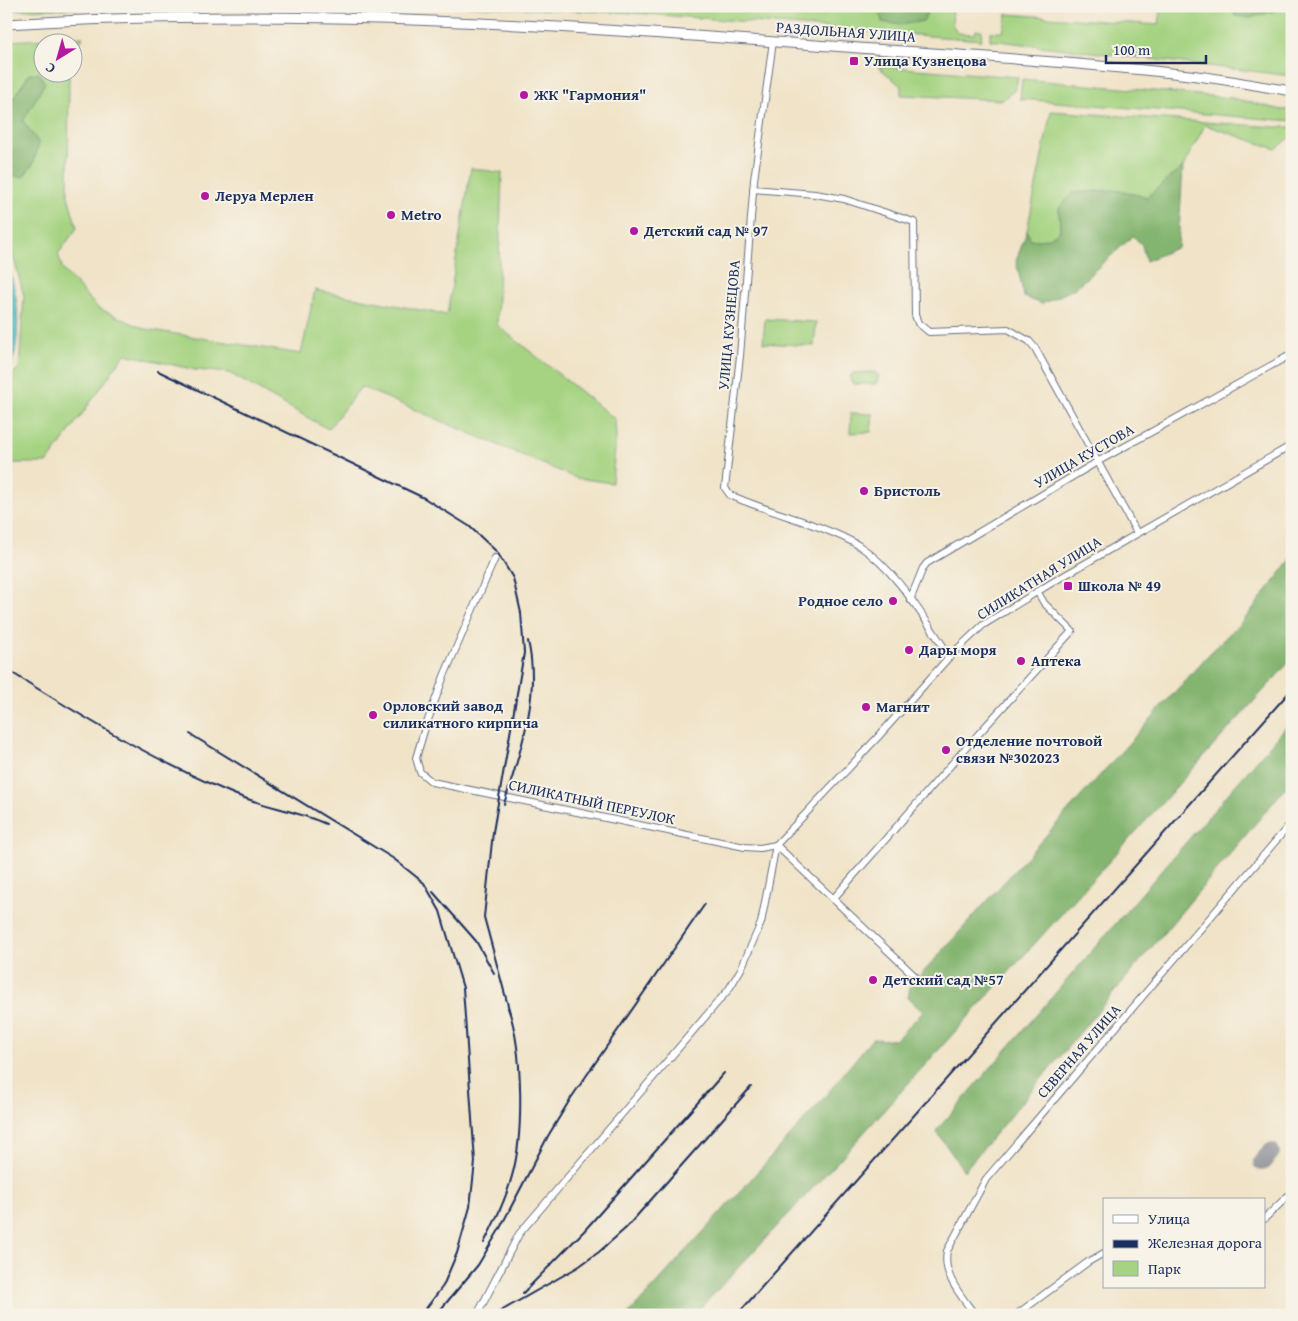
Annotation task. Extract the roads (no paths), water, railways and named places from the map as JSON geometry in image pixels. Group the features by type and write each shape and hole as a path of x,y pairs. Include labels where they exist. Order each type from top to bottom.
{"main road":[{"name":"РАЗДОЛЬНАЯ УЛИЦА","path":"6,24 155,17 266,16 383,18 605,29 920,51 1192,75 1292,91"}],"street":[{"name":"УЛИЦА КУЗНЕЦОВА","path":"773,41 753,189 740,356 724,484 727,492 735,498 857,545 876,558 890,572 910,600"},
{"path":"753,189 815,194 844,199 911,219 916,226 916,314 918,323 929,332 1008,329 1028,341 1035,348 1137,533"},
{"name":"УЛИЦА КУСТОВА","path":"910,600 923,568 928,563 1097,462 1292,354"},
{"name":"СИЛИКАТНАЯ УЛИЦА","path":"776,845 878,737 950,656 984,625 1037,591 1292,445"},
{"name":"СИЛИКАТНЫЙ ПЕРЕУЛОК","path":"495,558 444,676 416,758 420,772 432,782 745,847 760,848 776,845"},
{"path":"833,899 1072,631 1044,603 1037,591"},
{"path":"910,600 950,656"},
{"name":"СЕВЕРНАЯ УЛИЦА","path":"975,1315 946,1272 945,1261 947,1251 986,1179 1292,822"},
{"path":"776,845 918,979"},
{"path":"477,1315 519,1234 729,989 741,969 761,923 776,845"},
{"path":"1266,1217 1292,1192"},
{"path":"1016,1315 1088,1262 1103,1254"}],"water":[{"path":"6,255 16,298 18,326 16,349 6,374"}],"railway":[{"path":"158,371 424,498 469,526 497,552 513,578 521,613 524,653 493,832 484,917 510,1013"},
{"path":"504,804 527,724 532,682 528,641"},
{"path":"6,669 60,703 171,765 241,797 326,824"},
{"path":"737,1315 1292,689"},
{"path":"190,734 394,859 424,883 440,911 463,988 475,1162 470,1207 457,1253 443,1286 421,1315"},
{"path":"433,892 476,941 494,973"},
{"path":"436,1315 478,1265 499,1230 548,1136 571,1098 705,904"},
{"path":"484,1243 510,1185 519,1138 519,1068 517,1045 508,1008"},
{"path":"523,1293 584,1231 724,1073"},
{"path":"494,1315 578,1267 599,1252 626,1228 751,1087"}],"place":[{"name":"Улица Кузнецова","path":"854,61"},
{"name":"ЖК \"Гармония\"","path":"524,95"},
{"name":"Леруа Мерлен","path":"205,196"},
{"name":"Metro","path":"391,215"},
{"name":"Детский сад № 97","path":"634,231"},
{"name":"Бристоль","path":"864,491"},
{"name":"Школа № 49","path":"1068,586"},
{"name":"Родное село","path":"893,601"},
{"name":"Дары моря","path":"909,650"},
{"name":"Аптека","path":"1021,661"},
{"name":"Магнит","path":"866,707"},
{"name":"Орловский завод силикатного кирпича","path":"373,715"},
{"name":"Отделение почтовой связи №302023","path":"946,750"},
{"name":"Детский сад №57","path":"873,980"}]}
